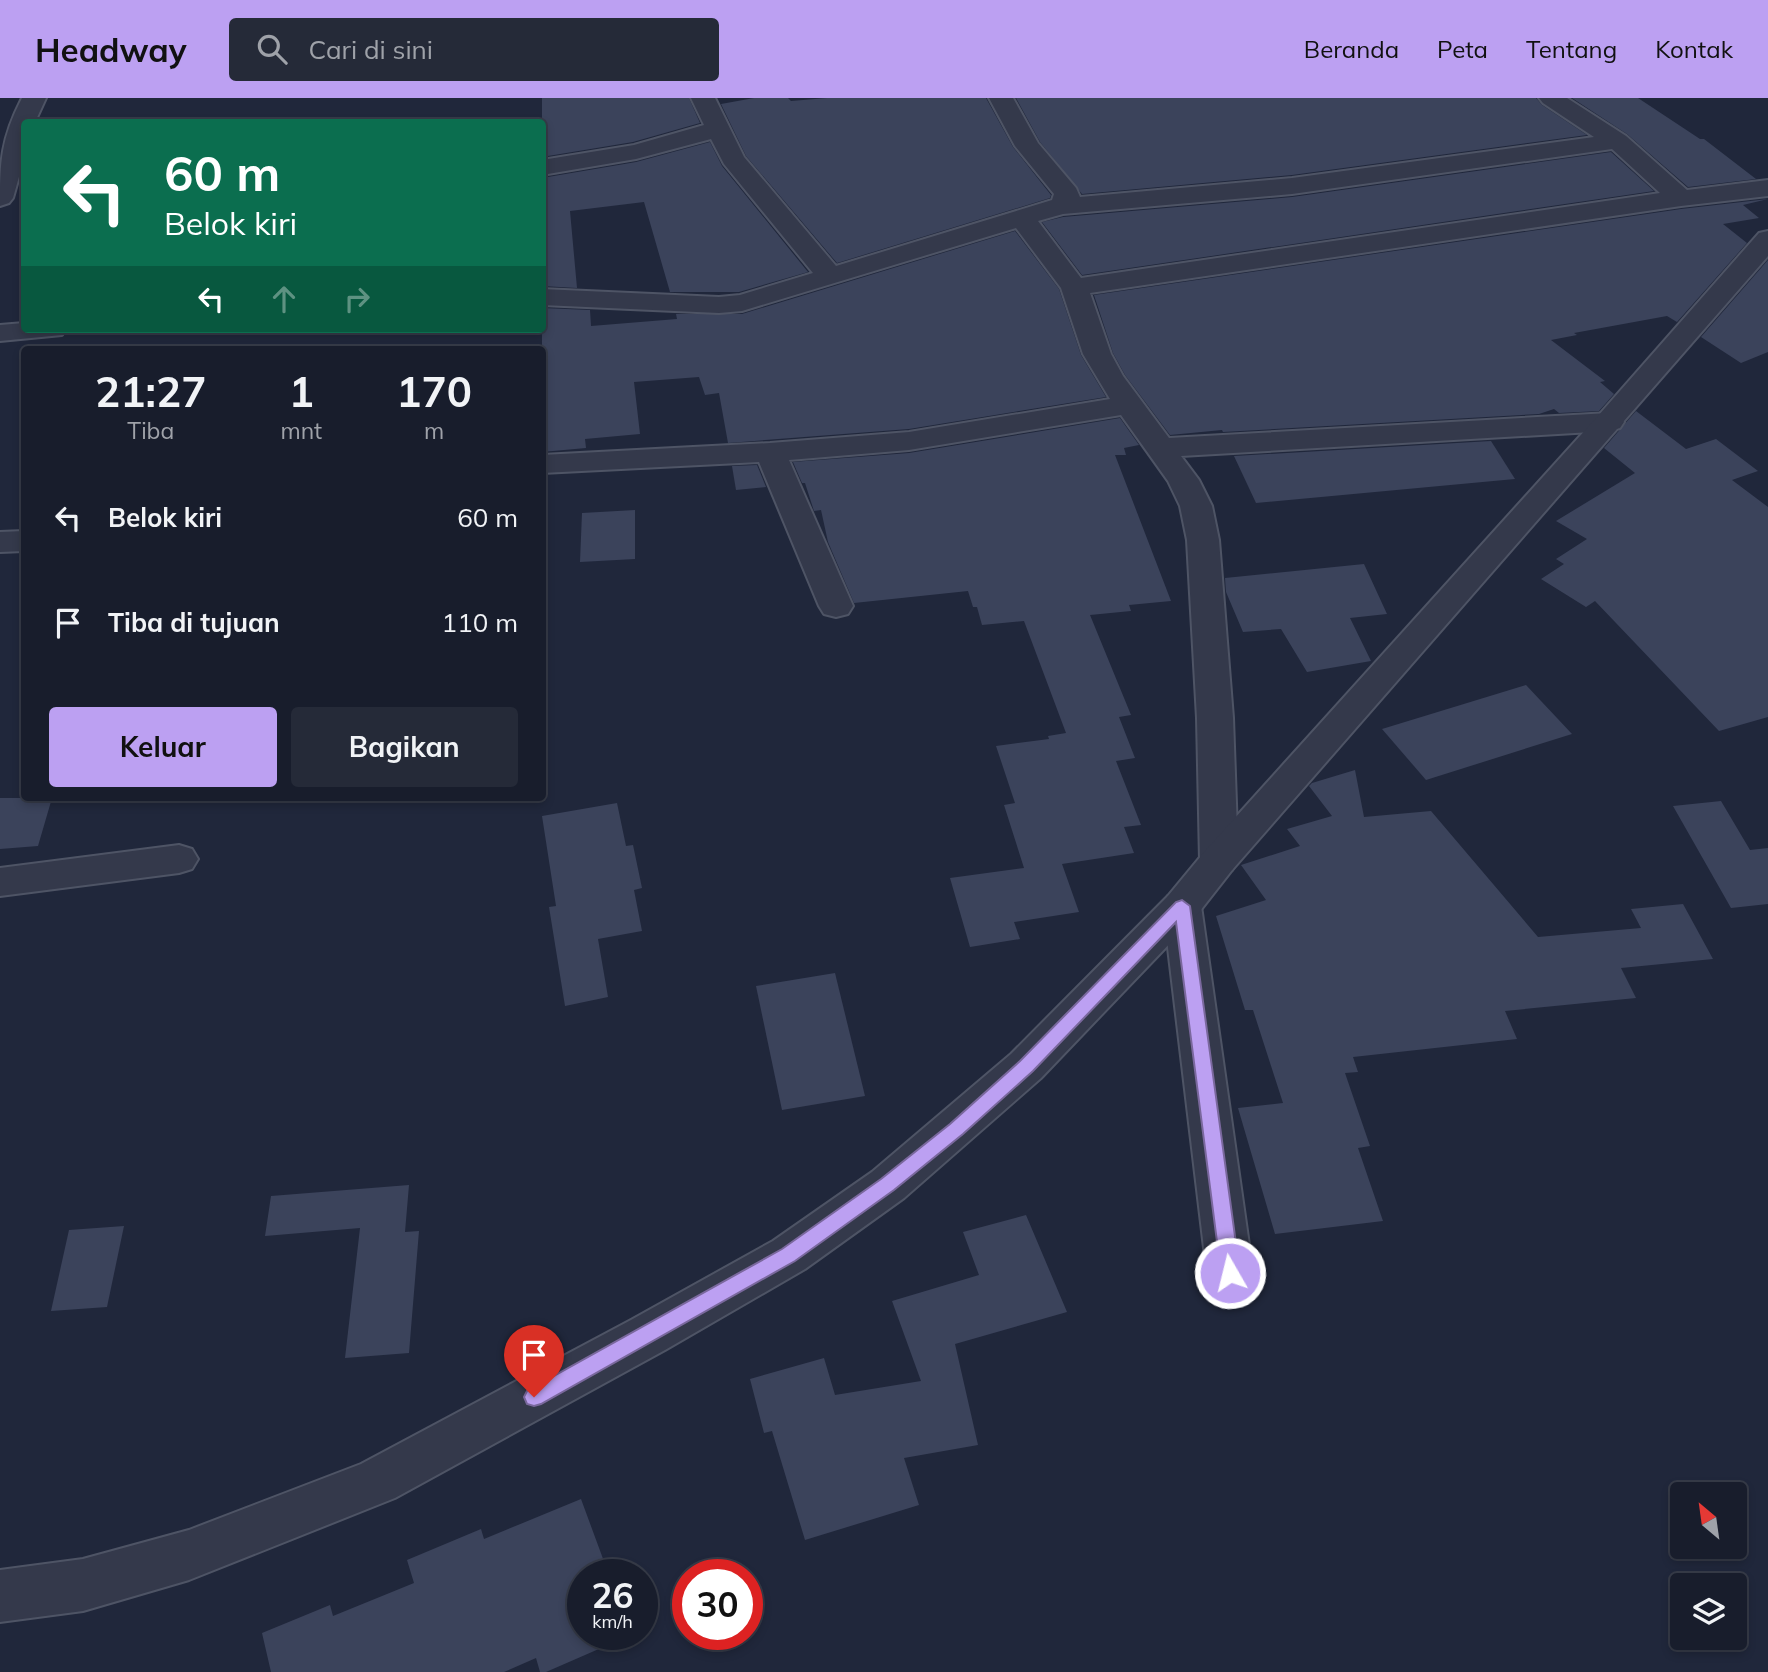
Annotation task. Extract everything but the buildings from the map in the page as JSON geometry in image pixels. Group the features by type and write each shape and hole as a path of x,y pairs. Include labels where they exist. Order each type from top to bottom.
{"street":[{"path":"24,119 34,98"},
{"path":"704,98 733,159 831,277"},
{"path":"1001,98 1027,146 1067,193 1068,199 1061,206"},
{"path":"1551,98 1617,141 1681,198"},
{"path":"0,198 21,129"},
{"path":"546,167 636,152 719,129"},
{"path":"546,297 719,305 742,303 1061,206 1292,186 1617,141"},
{"path":"1074,287 1681,198 1768,188"},
{"path":"1022,218 1074,287 1097,354 1128,405 1183,480 1196,506 1203,540 1215,718 1219,860"},
{"path":"0,1596 83,1584 188,1555 378,1481 636,1342 789,1255 888,1185 957,1129 1027,1066 1182,906 1219,860 1768,239"},
{"path":"0,333 21,331"},
{"path":"546,464 770,452 909,441 1128,405"},
{"path":"1161,448 1609,422"},
{"path":"770,452 836,606"},
{"path":"0,542 21,541"},
{"path":"0,882 179,859"},
{"path":"1182,906 1230,1273"}],"route":[{"path":"534,1397 789,1255 888,1185 957,1129 1027,1066 1182,906 1230,1273"}]}
